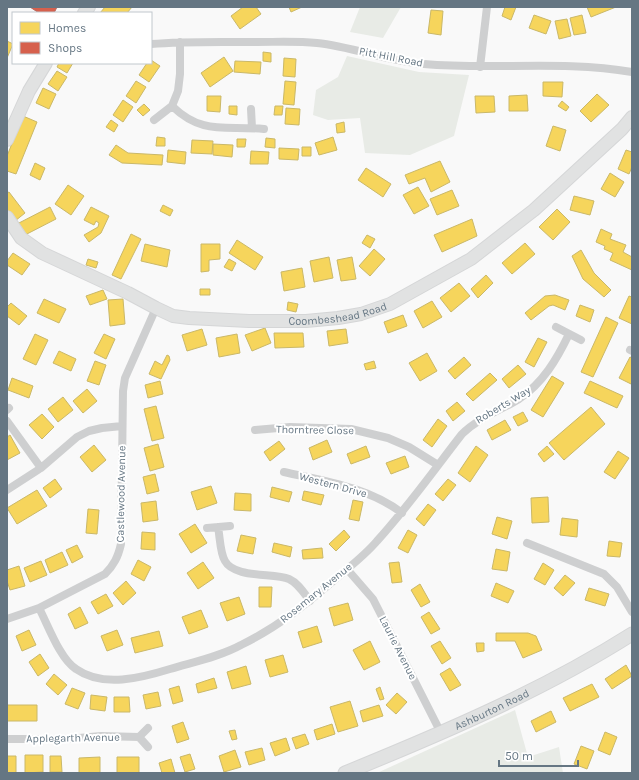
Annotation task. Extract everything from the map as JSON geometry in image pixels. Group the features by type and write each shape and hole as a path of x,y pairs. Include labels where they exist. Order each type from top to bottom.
{"main road":[{"name":"Ashburton Road","path":"345,773 484,714 539,686 632,634"}],"street":[{"path":"480,67 487,7"},
{"path":"154,120 172,106 178,91 180,74 180,42"},
{"name":"Pitt Hill Road","path":"152,44 180,42 317,43 423,64 480,67 574,66 615,69 632,72"},
{"path":"7,140 29,91 45,64"},
{"path":"172,106 182,116 193,122 210,127 224,129 264,129"},
{"path":"251,110 252,128"},
{"name":"Coombeshead Road","path":"7,217 21,238 42,253 128,293 173,316 249,321 306,321 338,318 390,304 471,259 534,210 622,129 632,117"},
{"name":"Castlewood Avenue","path":"7,619 39,608 105,574 113,566 119,556 123,391 125,378 156,308"},
{"path":"556,328 581,340"},
{"name":"Roberts Way","path":"462,434 471,425 519,398 535,386 546,373 561,350 569,334"},
{"path":"7,421 41,468"},
{"path":"7,490 41,468 77,437 89,431 122,426"},
{"name":"Thorntree Close","path":"255,430 290,427 350,429 388,438 409,446 438,465"},
{"name":"Rosemary Avenue","path":"39,608 66,659 75,669 87,675 102,679 117,680 139,678 224,653 240,646 287,619 310,601 376,543 402,513 462,434"},
{"name":"Western Drive","path":"283,473 346,486 376,497 390,504 402,513"},
{"path":"207,528 230,526"},
{"path":"218,527 225,561 232,568 244,572 290,579 299,586 310,601"},
{"path":"527,543 604,574 617,587 632,612"},
{"name":"Laurie Avenue","path":"347,569 373,599 441,733"},
{"path":"148,728 139,737 148,747"},
{"name":"Applegarth Avenue","path":"7,739 68,739 100,736 139,737"}],"shaded area":[{"path":"360,7 401,7 383,38 350,32"},
{"path":"347,56 419,72 469,75 454,136 410,155 365,153 360,118 328,120 313,115 316,90 338,77"},
{"path":"515,710 528,757 559,747 563,773 377,773"}],"building: Homes":[{"path":"105,7 132,7 128,12 101,12"},
{"path":"243,7 256,7 261,14 240,29 231,16"},
{"path":"289,7 302,7 291,12"},
{"path":"505,7 516,7 511,20 502,16"},
{"path":"587,7 616,7 591,17"},
{"path":"431,10 443,11 441,35 428,33"},
{"path":"534,15 551,21 546,34 529,28"},
{"path":"582,15 586,33 574,35 570,18"},
{"path":"567,19 571,36 559,39 555,21"},
{"path":"7,41 12,44 12,46 7,58"},
{"path":"263,52 271,53 271,62 263,61"},
{"path":"224,57 233,71 210,87 201,73"},
{"path":"284,58 296,59 295,77 283,76"},
{"path":"152,61 160,66 149,82 139,75 146,64 152,64"},
{"path":"235,61 261,62 260,74 234,72"},
{"path":"58,64 72,64 67,73 57,67"},
{"path":"57,71 67,77 58,91 48,84"},
{"path":"136,81 146,87 136,103 126,96"},
{"path":"285,81 296,82 294,105 283,104"},
{"path":"543,82 563,82 562,97 543,96"},
{"path":"43,88 56,94 49,109 36,103"},
{"path":"597,94 609,105 591,122 580,111"},
{"path":"527,95 528,111 509,111 509,96"},
{"path":"207,96 221,96 220,112 207,111"},
{"path":"475,96 494,96 495,112 476,113"},
{"path":"123,100 133,107 123,122 113,115"},
{"path":"562,101 569,107 566,111 558,106"},
{"path":"144,104 150,110 143,116 137,110"},
{"path":"229,106 237,106 237,115 229,114"},
{"path":"275,106 283,106 282,115 274,115"},
{"path":"286,108 300,109 299,125 285,124"},
{"path":"23,116 37,122 16,174 7,171 7,156"},
{"path":"111,120 118,125 114,132 106,127"},
{"path":"344,122 345,132 337,133 336,124"},
{"path":"553,126 566,130 560,151 546,146"},
{"path":"157,137 165,138 165,146 156,146"},
{"path":"333,137 337,150 319,155 315,143"},
{"path":"266,138 275,139 275,148 265,147"},
{"path":"237,139 246,139 245,147 237,147"},
{"path":"192,140 213,141 212,154 191,153"},
{"path":"213,144 233,145 232,157 213,155"},
{"path":"116,145 128,153 163,155 162,165 122,163 109,155"},
{"path":"302,147 311,147 311,156 302,156"},
{"path":"279,148 299,149 298,160 279,159"},
{"path":"168,150 186,152 185,164 167,162"},
{"path":"626,150 632,152 632,167 629,174 618,169"},
{"path":"251,151 269,152 268,164 250,164"},
{"path":"440,161 450,182 431,192 425,178 409,184 405,175"},
{"path":"35,163 45,168 40,180 30,175"},
{"path":"366,168 391,184 383,197 358,180"},
{"path":"610,173 624,182 615,197 601,189"},
{"path":"68,185 84,196 71,215 55,204"},
{"path":"418,187 429,206 414,214 403,195"},
{"path":"452,190 459,206 437,215 430,199"},
{"path":"9,192 25,213 15,221 7,210 7,193"},
{"path":"574,196 594,201 590,215 570,210"},
{"path":"163,205 173,210 170,216 160,211"},
{"path":"50,207 56,219 23,236 17,224"},
{"path":"91,207 109,216 101,233 89,242 84,235 98,227 99,223 96,221 94,225 84,220"},
{"path":"557,209 570,222 553,240 539,227"},
{"path":"472,219 477,236 442,252 434,235"},
{"path":"601,229 612,234 610,239 626,245 623,252 632,257 632,270 610,260 613,253 604,249 605,246 596,242"},
{"path":"131,234 141,239 121,279 112,275"},
{"path":"367,235 375,239 370,248 362,243"},
{"path":"237,240 263,257 255,270 229,253"},
{"path":"525,243 535,254 512,274 502,263"},
{"path":"145,244 170,250 167,267 141,261"},
{"path":"201,244 220,244 220,259 209,260 209,271 201,272"},
{"path":"374,249 385,259 370,276 359,266"},
{"path":"581,250 594,273 611,290 604,297 583,279 572,256"},
{"path":"13,253 30,264 22,275 7,265 7,261"},
{"path":"329,257 333,278 314,282 310,261"},
{"path":"352,257 356,279 341,281 337,260"},
{"path":"88,259 98,262 96,268 86,265"},
{"path":"229,259 236,263 232,271 224,267"},
{"path":"302,268 305,287 284,291 281,272"},
{"path":"486,275 493,283 478,298 471,289"},
{"path":"459,283 470,296 451,312 440,298"},
{"path":"200,289 210,289 210,295 200,295"},
{"path":"103,290 107,299 90,305 86,296"},
{"path":"555,295 569,300 565,310 553,305 549,306 531,320 525,313 545,296"},
{"path":"629,296 632,297 632,324 619,318"},
{"path":"44,299 66,309 59,323 37,313"},
{"path":"123,299 125,324 110,326 108,300"},
{"path":"432,301 442,317 423,328 414,311"},
{"path":"288,302 298,304 296,312 287,310"},
{"path":"11,303 27,316 19,325 7,316 7,307"},
{"path":"580,305 594,310 590,322 576,316"},
{"path":"403,315 407,326 388,333 384,322"},
{"path":"606,317 618,323 593,377 581,372"},
{"path":"265,328 271,343 252,351 245,335"},
{"path":"202,329 207,345 187,351 182,335"},
{"path":"346,329 348,343 329,346 327,331"},
{"path":"274,333 303,333 304,347 275,348"},
{"path":"35,334 48,340 36,365 23,359"},
{"path":"104,334 115,339 106,359 94,353"},
{"path":"237,334 240,353 219,357 216,338"},
{"path":"538,338 547,342 534,367 525,362"},
{"path":"59,351 76,359 71,371 53,363"},
{"path":"427,353 437,371 420,381 409,363"},
{"path":"167,355 169,356 170,360 161,379 149,374 155,361 162,365"},
{"path":"464,357 471,365 455,379 448,371"},
{"path":"630,357 632,358 631,384 619,378"},
{"path":"95,361 106,365 99,385 87,381"},
{"path":"374,361 376,368 366,370 364,364"},
{"path":"518,365 526,374 509,388 502,379"},
{"path":"490,373 497,380 473,401 466,394"},
{"path":"552,376 564,383 543,417 531,410"},
{"path":"12,378 33,386 29,398 8,390"},
{"path":"160,381 163,394 148,398 145,385"},
{"path":"590,381 623,396 617,408 584,393"},
{"path":"87,389 97,401 83,413 73,401"},
{"path":"63,397 73,410 58,422 48,409"},
{"path":"457,402 465,411 453,421 446,411"},
{"path":"156,406 164,438 152,441 144,409"},
{"path":"591,407 605,424 564,460 549,443"},
{"path":"523,412 528,421 518,426 513,417"},
{"path":"42,414 54,427 42,439 29,425"},
{"path":"438,419 447,426 432,447 423,440"},
{"path":"505,420 511,430 492,440 487,430"},
{"path":"10,435 20,453 7,460 7,437"},
{"path":"327,440 332,452 313,460 309,448"},
{"path":"279,441 285,449 270,461 264,452"},
{"path":"158,444 164,467 150,471 144,448"},
{"path":"94,445 106,460 92,472 80,457"},
{"path":"366,446 370,457 351,464 347,454"},
{"path":"476,446 488,455 470,482 458,473"},
{"path":"547,446 554,454 544,462 538,454"},
{"path":"618,451 629,458 615,479 604,472"},
{"path":"405,456 409,467 391,474 386,463"},
{"path":"155,474 159,491 147,494 143,477"},
{"path":"55,479 62,489 50,498 43,488"},
{"path":"448,479 456,485 443,501 435,494"},
{"path":"211,486 217,503 197,510 191,492"},
{"path":"272,487 292,492 289,502 270,497"},
{"path":"37,490 47,506 17,524 7,508"},
{"path":"304,491 324,495 321,505 302,500"},
{"path":"235,493 251,494 251,511 234,510"},
{"path":"548,497 549,522 532,523 531,498"},
{"path":"353,500 363,502 359,521 349,519"},
{"path":"156,501 158,520 143,522 141,503"},
{"path":"428,504 436,510 424,526 416,519"},
{"path":"88,509 99,510 97,534 86,533"},
{"path":"497,517 512,521 507,539 492,534"},
{"path":"562,518 578,520 577,537 560,535"},
{"path":"195,524 207,543 191,553 179,534"},
{"path":"344,530 350,537 336,551 329,544"},
{"path":"408,530 417,535 408,553 398,548"},
{"path":"142,532 155,533 155,550 141,549"},
{"path":"241,535 256,538 253,554 237,551"},
{"path":"609,541 622,543 620,557 607,556"},
{"path":"274,543 292,547 290,557 272,552"},
{"path":"77,545 83,557 72,563 66,550"},
{"path":"322,548 323,558 303,559 302,550"},
{"path":"496,549 510,552 507,571 492,569"},
{"path":"62,552 68,565 50,573 45,560"},
{"path":"138,560 151,567 144,581 131,574"},
{"path":"41,561 47,575 30,582 24,568"},
{"path":"203,562 214,578 198,589 187,573"},
{"path":"399,562 402,582 392,583 389,563"},
{"path":"543,563 554,570 545,585 534,579"},
{"path":"19,566 25,586 10,590 7,581 7,570"},
{"path":"565,575 575,583 563,596 554,588"},
{"path":"126,581 136,593 123,605 113,593"},
{"path":"496,583 514,591 508,603 491,596"},
{"path":"420,584 430,602 421,607 411,590"},
{"path":"259,587 272,587 271,607 259,607"},
{"path":"589,588 609,594 605,606 585,600"},
{"path":"106,594 113,606 98,614 91,602"},
{"path":"239,597 245,614 227,621 220,603"},
{"path":"348,603 353,620 334,626 329,608"},
{"path":"80,607 88,623 75,629 68,614"},
{"path":"201,610 208,627 189,634 182,617"},
{"path":"429,612 440,629 431,634 421,617"},
{"path":"317,626 322,642 303,648 298,632"},
{"path":"29,630 36,645 22,651 16,636"},
{"path":"117,630 123,645 107,651 101,636"},
{"path":"159,631 163,646 135,653 131,638"},
{"path":"496,633 528,633 536,636 542,650 523,658 515,641 496,641"},
{"path":"370,641 380,662 364,670 353,650"},
{"path":"440,641 451,658 442,664 431,646"},
{"path":"476,643 484,643 484,651 477,652"},
{"path":"40,654 49,668 38,676 29,662"},
{"path":"283,655 288,672 270,677 265,660"},
{"path":"626,665 632,676 612,689 605,679"},
{"path":"246,666 251,684 232,689 227,672"},
{"path":"450,668 461,685 450,691 440,674"},
{"path":"54,674 67,685 58,695 46,684"},
{"path":"214,678 217,688 198,693 196,684"},
{"path":"592,684 599,697 570,711 563,698"},
{"path":"179,686 183,701 173,704 169,689"},
{"path":"380,687 384,699 380,700 376,689"},
{"path":"72,688 85,693 78,709 65,704"},
{"path":"158,692 161,706 146,709 143,695"},
{"path":"397,693 407,702 396,714 386,705"},
{"path":"91,695 107,697 105,711 90,709"},
{"path":"114,697 129,697 130,712 114,712"},
{"path":"350,701 358,726 338,732 330,707"},
{"path":"7,705 37,705 37,721 7,721"},
{"path":"379,705 383,716 363,722 360,711"},
{"path":"551,711 556,722 536,732 531,721"},
{"path":"183,722 189,739 177,743 172,726"},
{"path":"332,724 335,734 317,740 314,730"},
{"path":"235,730 237,739 232,740 229,731"},
{"path":"605,732 617,737 610,755 598,750"},
{"path":"305,734 309,744 296,749 292,738"},
{"path":"286,738 290,750 275,756 270,743"},
{"path":"581,746 594,751 587,769 574,764"},
{"path":"262,748 265,760 249,765 245,752"},
{"path":"235,750 241,767 224,772 219,756"},
{"path":"190,754 195,769 185,772 180,757"},
{"path":"25,755 43,755 43,772 25,773"},
{"path":"7,756 16,756 16,773 7,773"},
{"path":"50,756 61,756 62,772 50,772"},
{"path":"100,757 100,773 79,773 79,758"},
{"path":"117,757 139,757 139,773 117,773"},
{"path":"171,759 175,773 162,773 159,763"}],"building: Shops":[{"path":"30,7 57,7 54,12 38,12"}]}
